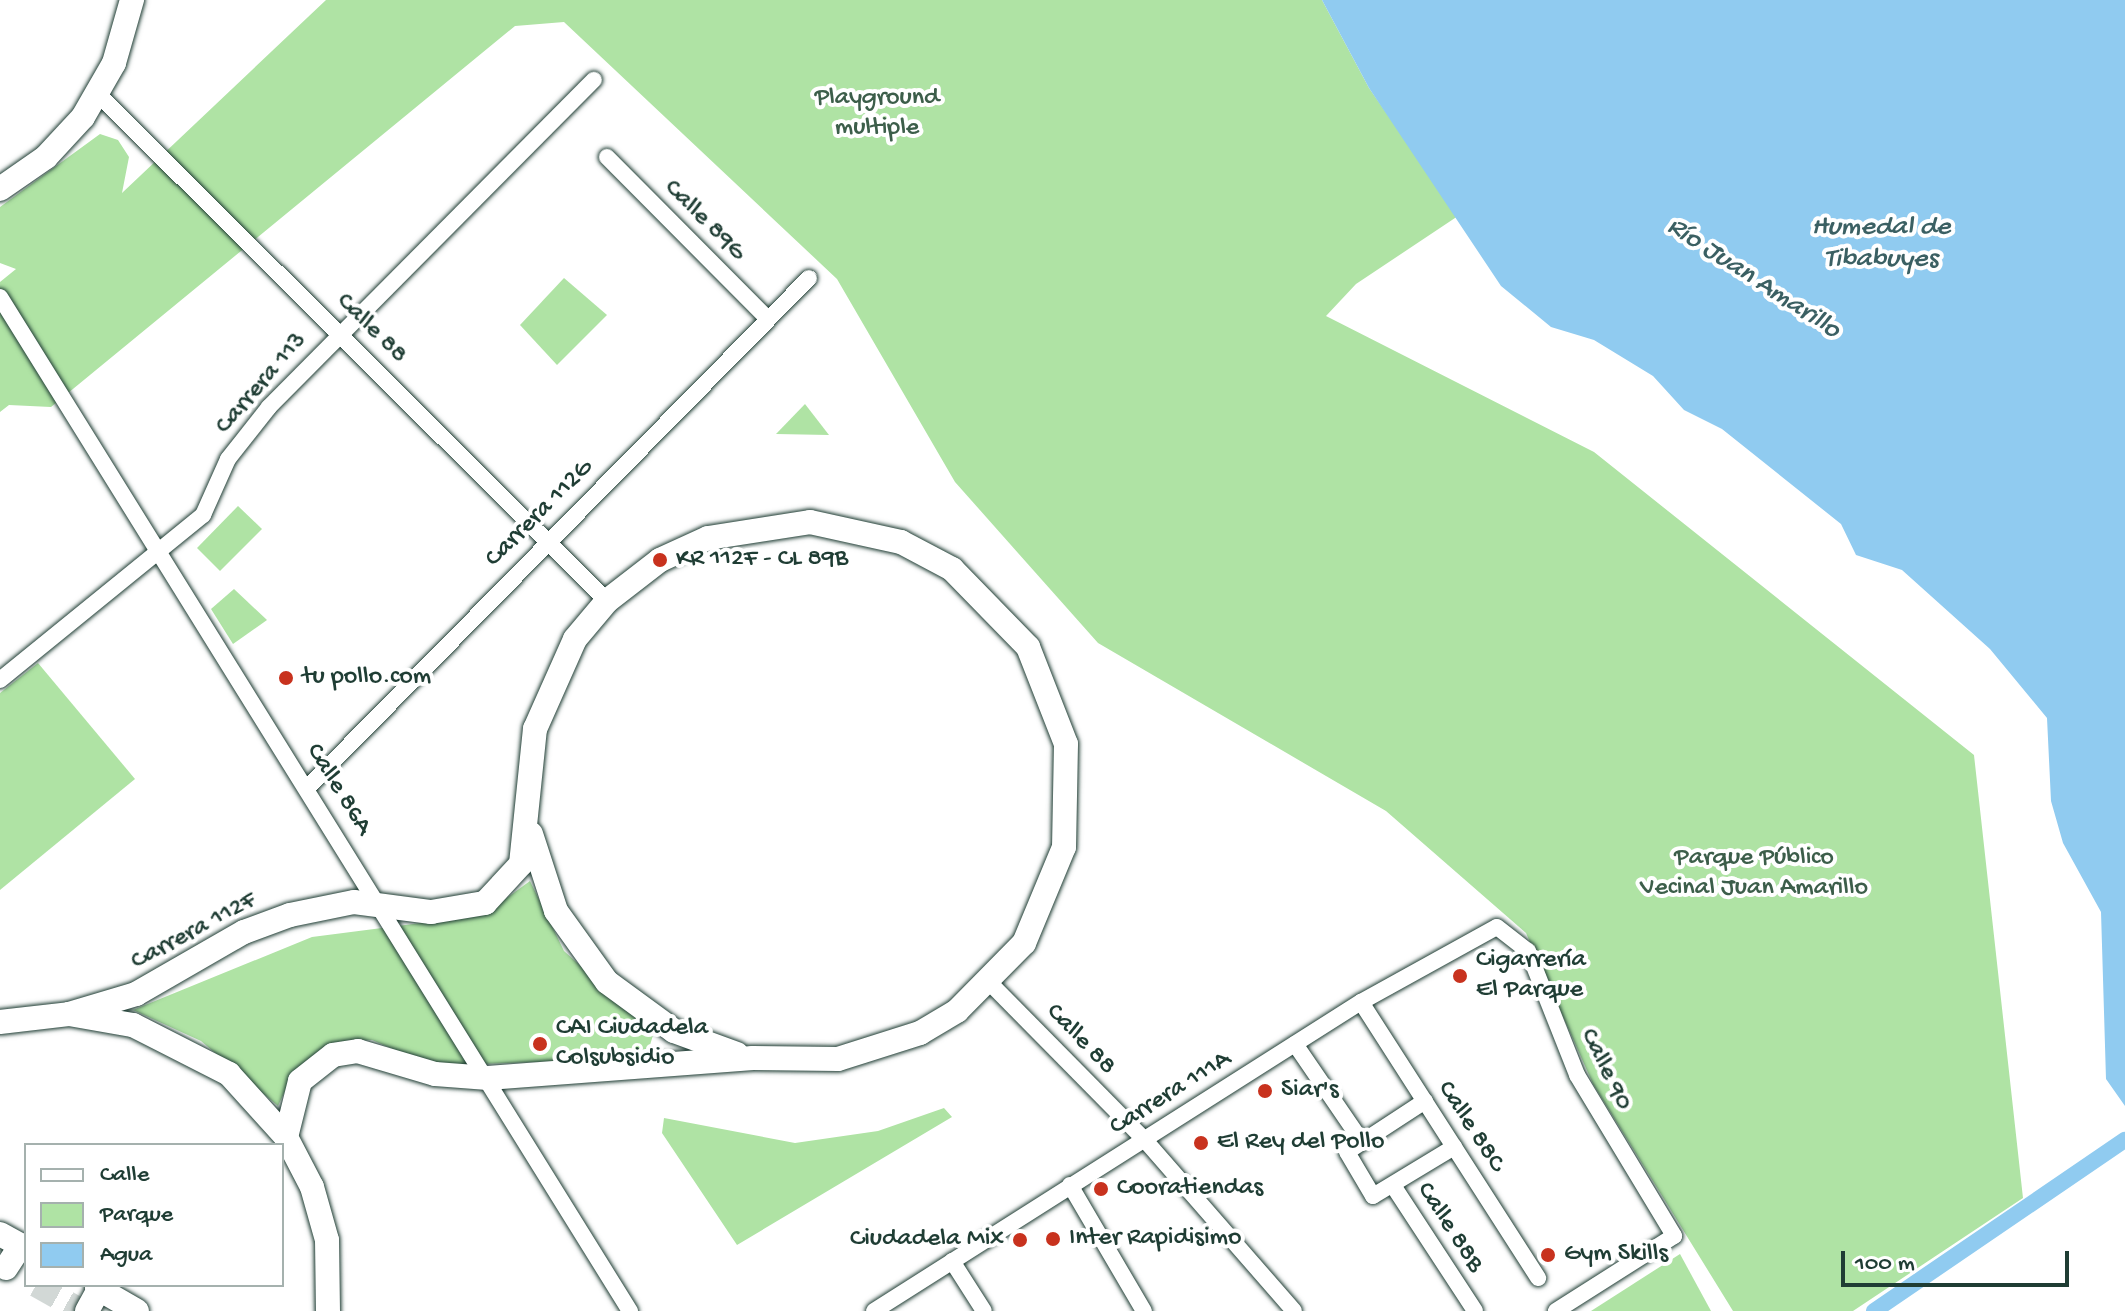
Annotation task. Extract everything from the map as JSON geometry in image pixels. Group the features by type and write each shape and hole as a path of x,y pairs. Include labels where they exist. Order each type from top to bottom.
{"street":[{"path":"0,189 55,148 98,94 132,0"},
{"name":"Carrera 113","path":"0,680 154,550 203,515 244,435 341,332 594,80"},
{"name":"Calle 88","path":"98,94 341,332 607,601"},
{"name":"Calle 89G","path":"607,157 768,319"},
{"name":"Carrera 112G","path":"308,787 545,541 809,278"},
{"name":"Calle 86A","path":"0,297 154,550 308,787 630,1311"},
{"name":"Carrera 112F","path":"69,1014 136,994 267,923 326,906 381,905 431,912 485,903 521,864 530,828 528,778 543,706 575,639 607,601 660,560 708,538 810,522 901,542 952,569 996,606 1051,693 1070,796 1049,897 990,983 945,1018 880,1049 824,1060 753,1058"},
{"path":"530,828 556,911 607,982 674,1031 753,1058"},
{"name":"Carrera 111A","path":"874,1311 1361,1002 1497,927"},
{"name":"Calle 90","path":"1497,927 1528,951 1577,1075 1674,1236 1556,1311"},
{"name":"Calle 88","path":"990,983 1144,1139 1294,1311"},
{"name":"Calle 88C","path":"1361,1002 1538,1278"},
{"path":"0,1022 69,1014 133,1025 194,1050 229,1074 286,1137 327,1240 328,1311"},
{"path":"1295,1044 1362,1142 1425,1101"},
{"path":"286,1137 300,1081 333,1055 358,1051 435,1074 488,1078 753,1058"},
{"name":"Calle 88B","path":"1362,1142 1347,1152 1373,1196 1394,1187 1475,1311"},
{"path":"1394,1187 1454,1147"},
{"path":"1070,1185 1144,1311"},
{"path":"5,1268 15,1242"},
{"path":"952,1261 984,1311"},
{"path":"87,1311 98,1289 137,1311"}],"green space":[{"name":"Parque Público Vecinal Juan Amarillo","path":"326,0 1322,0 1369,88 1458,216 1356,284 1326,316 1594,452 1974,755 2023,1198 1853,1311 1733,1311 1593,1084 1526,933 1386,811 1098,643 955,482 837,279 564,22 515,26 51,407 9,405 0,412 0,282 16,269 0,263 0,207 100,134 118,140 129,157 122,193"},
{"path":"564,278 607,315 557,365 520,325"},
{"path":"805,404 829,435 776,434"},
{"path":"238,506 262,529 220,571 197,548"},
{"path":"234,589 267,620 233,644 211,609"},
{"path":"38,663 135,779 0,890 0,693"},
{"path":"530,881 564,951 654,1032 646,1058 455,1065 423,1062 372,1040 347,1041 290,1080 278,1106 201,1041 133,1010 312,937 483,915"},
{"path":"944,1108 952,1117 737,1245 662,1133 664,1118 795,1143 878,1131"},
{"path":"1680,1254 1711,1311 1591,1311"}],"water":[{"name":"Humedal de Tibabuyes","path":"1322,0 2125,0 2125,1106 2106,1079 2101,912 2063,843 2051,801 2047,718 1990,649 1902,570 1856,555 1841,524 1722,429 1684,410 1653,376 1594,340 1551,327 1501,286 1369,88"}],"waterway":[{"path":"1874,1311 2125,1140"}],"tunnel":[{"path":"40,1287 82,1311"}],"place":[{"name":"KR 112F - CL 89B","path":"660,560"},
{"name":"tu pollo.com","path":"286,678"},
{"name":"Cigarrería El Parque","path":"1460,976"},
{"name":"CAI Ciudadela Colsubsidio","path":"540,1044"},
{"name":"Siar's","path":"1265,1091"},
{"name":"El Rey del Pollo","path":"1201,1143"},
{"name":"Cooratiendas","path":"1101,1189"},
{"name":"Inter Rapidisimo","path":"1053,1239"},
{"name":"Ciudadela Mix","path":"1020,1240"},
{"name":"Gym Skills","path":"1548,1255"}],"park label":[{"name":"Playground multiple","path":"877,114"}],"water label":[{"name":"Río Juan Amarillo","path":"1753,279"}]}
